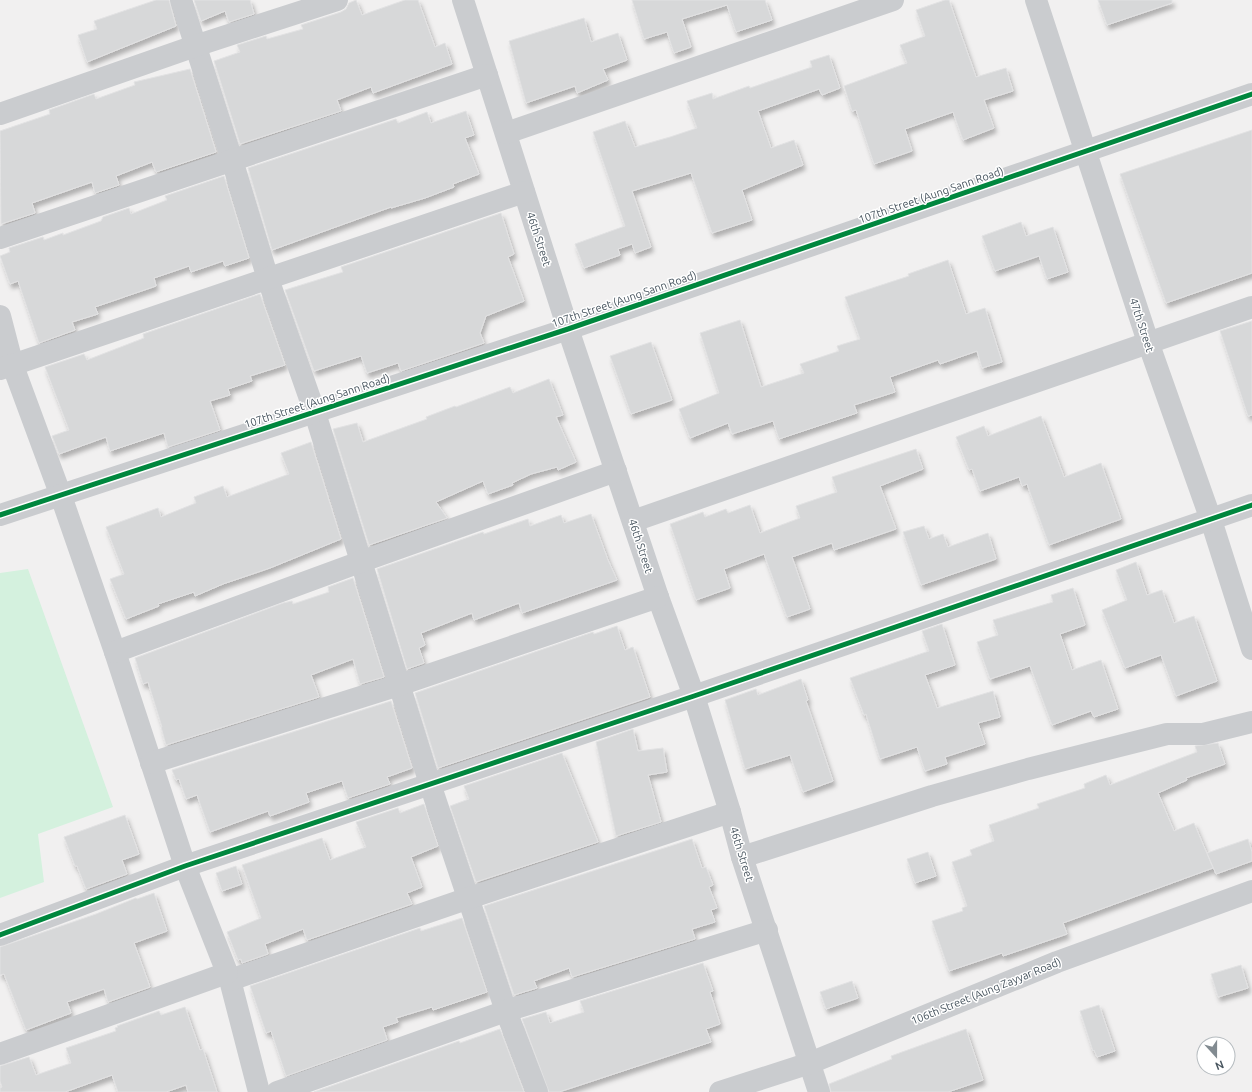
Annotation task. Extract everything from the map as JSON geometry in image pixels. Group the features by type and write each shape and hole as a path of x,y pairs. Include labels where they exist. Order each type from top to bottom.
{"street":[{"path":"181,0 268,279 315,413 430,784 506,1011 537,1092"},
{"path":"0,114 195,46 337,0"},
{"name":"46th Street","path":"463,0 568,329 658,597 694,696 730,812 742,857 819,1092"},
{"path":"506,133 893,0"},
{"name":"47th Street","path":"1036,0 1148,342 1211,520 1252,648"},
{"path":"0,238 487,74"},
{"name":"107th Street (Aung Sann Road)","path":"0,515 568,329 1252,94"},
{"path":"6,368 524,192"},
{"path":"633,521 1252,307"},
{"path":"0,316 6,368 61,496 115,652 185,866 229,977 259,1092"},
{"path":"115,652 360,562 616,471"},
{"path":"0,935 185,866 694,696 1252,505"},
{"path":"151,762 399,685 658,597"},
{"path":"742,857 925,799 1028,769 1167,734 1203,734 1252,722"},
{"path":"0,1054 730,812"},
{"name":"106th Street (Aung Zayyar Road)","path":"720,1092 810,1063 1057,962 1252,891"},
{"path":"277,1092 506,1011 767,930"}],"green space":[{"path":"28,569 113,807 38,834 44,882 0,898 0,573"}],"building":[{"path":"156,0 169,0 176,26 87,62 78,35 97,29 94,21"},
{"path":"194,0 250,0 254,14 229,22 225,11 201,21"},
{"path":"356,0 362,15 405,0 418,0 435,47 445,43 452,64 373,93 371,87 337,100 341,111 240,144 214,61 240,52 237,45 266,36 267,39 303,29 301,25 341,12 346,9 349,3"},
{"path":"632,0 765,0 772,20 736,32 727,5 682,19 691,47 674,53 667,32 644,39"},
{"path":"949,0 976,77 1006,68 1013,91 984,100 994,128 963,140 953,112 905,129 912,151 874,164 856,110 852,111 844,86 907,63 900,45 925,36 916,10"},
{"path":"1098,0 1172,0 1172,3 1107,25"},
{"path":"584,18 591,42 618,33 627,60 603,69 608,80 577,93 575,86 526,103 509,41"},
{"path":"829,55 840,88 822,95 819,89 758,111 771,148 794,140 803,165 742,190 752,220 712,233 691,173 632,191 651,247 635,253 632,244 618,249 620,255 584,268 575,244 625,226 593,132 625,121 635,147 670,137 697,128 687,101 712,93 713,99 749,86 750,88 812,67 810,61"},
{"path":"190,69 216,152 156,172 152,162 116,176 119,185 95,193 92,182 32,203 35,213 1,224 0,131 50,114 49,110 94,94 96,99 135,85 134,82"},
{"path":"466,111 474,135 465,138 479,174 453,184 454,187 425,198 391,207 272,250 248,168 396,119 398,123 427,112 431,123"},
{"path":"1252,130 1252,273 1166,303 1120,174"},
{"path":"224,176 249,258 225,266 223,261 191,272 189,266 154,278 156,286 95,307 98,314 72,322 75,330 39,343 18,281 10,284 0,256 10,252 9,248 43,237 44,240 63,233 63,235 101,221 103,217 129,208 131,214 167,200 165,196"},
{"path":"501,213 514,254 508,257 524,301 486,316 480,333 484,343 401,371 398,363 367,373 361,356 314,371 285,290 343,272 341,267"},
{"path":"1021,222 1026,236 1053,227 1068,272 1047,279 1039,256 995,271 982,236"},
{"path":"948,260 966,314 985,308 1002,362 982,368 977,351 940,364 938,360 890,377 895,392 854,405 857,413 779,439 773,421 732,434 728,423 690,438 679,409 719,393 700,333 740,320 761,387 804,373 800,364 839,351 837,346 860,339 845,297 909,276 908,274"},
{"path":"260,294 285,365 250,376 252,381 228,389 230,395 210,401 220,430 168,447 164,433 110,451 106,437 59,454 52,436 69,430 45,367 84,354 87,360 144,338 143,334"},
{"path":"1252,321 1252,415 1248,416 1220,331"},
{"path":"651,342 672,400 631,414 610,356"},
{"path":"549,379 563,415 556,417 576,462 558,470 557,467 531,474 512,483 513,485 488,494 483,481 436,502 447,518 369,545 333,429 357,423 363,442 427,419 426,417 455,406 456,407 510,387 513,393"},
{"path":"1041,416 1064,477 1101,463 1121,519 1049,545 1027,484 1022,486 1019,477 980,491 972,469 969,470 956,437 984,426 988,436"},
{"path":"311,442 341,539 195,596 194,592 158,604 159,606 126,619 110,579 124,574 106,527 158,508 161,517 196,503 194,497 223,486 227,497 289,474 281,453"},
{"path":"916,449 923,469 880,486 896,529 834,550 832,543 792,557 810,609 787,617 764,554 724,569 730,588 696,600 670,524 703,512 705,517 726,509 728,513 750,505 760,533 800,518 796,506 837,492 832,477"},
{"path":"591,514 617,580 522,613 519,603 474,620 472,613 421,633 425,645 419,648 424,663 407,669 377,569 483,532 484,534 528,519 530,526 561,515 564,523"},
{"path":"924,526 929,539 943,534 948,547 988,533 996,559 921,585 903,532"},
{"path":"1136,562 1147,595 1162,590 1174,623 1194,616 1217,681 1176,696 1161,655 1125,668 1102,610 1127,600 1116,570"},
{"path":"353,578 384,677 360,684 353,659 311,675 319,697 166,745 148,682 143,684 135,658 283,603 292,601 293,604 329,592 328,587"},
{"path":"1073,588 1085,625 1060,634 1072,670 1101,660 1118,709 1094,717 1091,711 1052,725 1030,666 990,679 977,642 998,635 993,620 1053,602 1051,595"},
{"path":"942,624 955,665 925,675 937,708 993,691 1000,717 978,723 985,744 945,757 947,764 925,771 917,747 880,759 866,714 864,715 850,678 929,651 922,631"},
{"path":"617,626 625,650 633,647 650,697 438,768 415,693 593,632 594,634"},
{"path":"801,679 808,700 806,701 833,781 803,792 790,755 745,769 725,700 756,689 758,695"},
{"path":"391,701 412,768 387,777 390,784 348,798 342,781 306,793 309,802 270,816 268,811 210,832 197,795 186,799 179,779 176,780 172,770"},
{"path":"633,729 638,751 663,748 667,772 648,775 661,822 616,836 596,742"},
{"path":"1218,743 1225,764 1186,778 1187,780 1158,793 1174,831 1194,823 1213,868 1063,923 1067,934 1003,956 1002,953 949,971 932,921 963,911 962,908 967,906 952,862 972,855 970,850 994,841 989,825 1039,808 1037,804 1085,788 1084,784 1106,775 1110,785 1197,752 1195,746"},
{"path":"562,753 598,842 476,882 450,806 469,799 464,786"},
{"path":"424,804 438,846 411,857 422,887 407,893 412,904 307,940 303,929 265,944 268,954 242,963 241,959 238,960 227,932 261,918 242,865 322,838 330,860 366,847 356,822 398,808 400,813"},
{"path":"125,815 139,854 122,860 127,874 86,889 64,837"},
{"path":"692,839 702,868 706,867 713,885 709,887 717,908 711,910 715,922 692,929 695,939 572,977 569,968 534,981 537,988 514,995 484,906"},
{"path":"1248,839 1252,852 1252,861 1216,874 1207,853"},
{"path":"928,852 936,876 915,883 907,859"},
{"path":"236,866 242,884 222,891 216,873"},
{"path":"154,893 167,931 134,943 150,987 108,1002 104,989 67,1002 71,1013 26,1030 4,974 0,975 0,947 96,914 136,898 137,899"},
{"path":"462,918 487,992 433,1010 432,1007 396,1018 398,1022 383,1027 387,1040 286,1076 271,1031 266,1033 250,986 420,928 421,931"},
{"path":"703,963 713,991 710,992 720,1024 706,1029 711,1042 559,1092 549,1092 522,1019 546,1012 550,1023 584,1012 580,1001"},
{"path":"1241,965 1248,988 1218,997 1211,974"},
{"path":"852,981 858,998 826,1009 820,992"},
{"path":"1099,1005 1115,1051 1097,1057 1094,1050 1093,1051 1080,1011"},
{"path":"185,1007 200,1050 203,1049 217,1092 188,1092 186,1085 166,1092 118,1092 112,1075 65,1092 0,1092 0,1088 2,1087 0,1081 0,1066 29,1057 36,1075 71,1063 66,1048 116,1031 115,1028 118,1027 117,1026 159,1011 161,1015"},
{"path":"500,1029 524,1092 314,1092 459,1041 460,1043"},
{"path":"966,1029 983,1080 948,1092 831,1092 829,1084 892,1059 891,1056"}],"cycle path":[{"path":"0,515 568,329 1252,94"},
{"path":"0,935 185,866 694,696 1252,505"}]}
